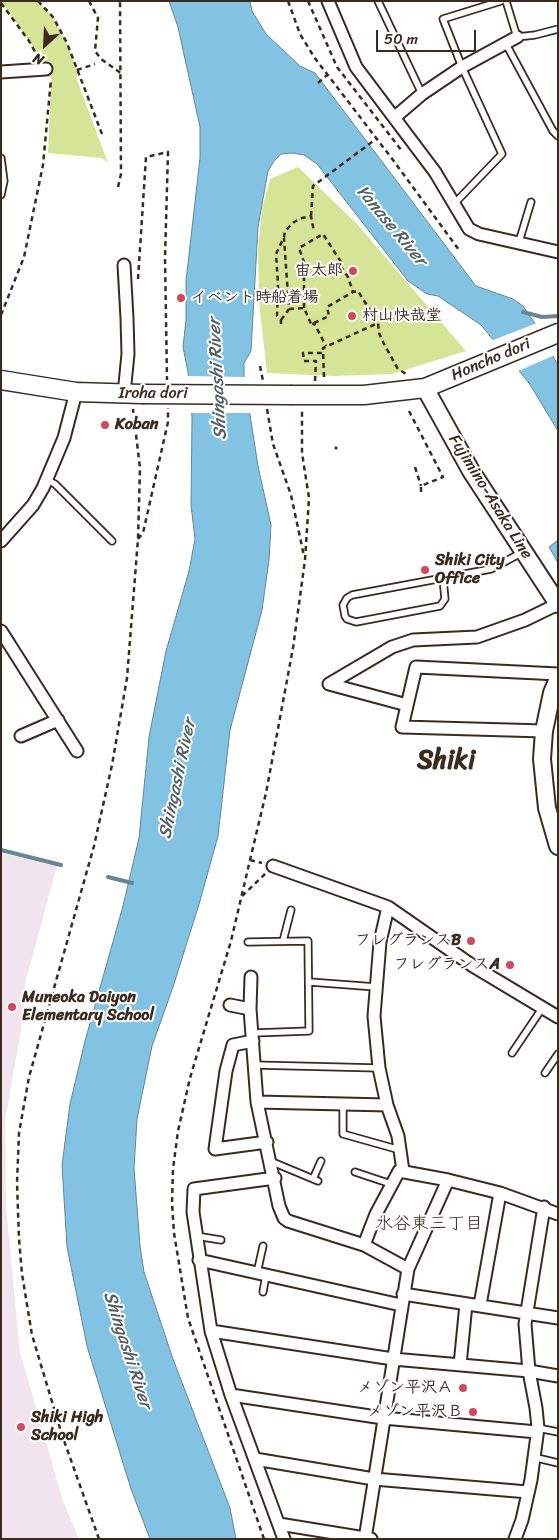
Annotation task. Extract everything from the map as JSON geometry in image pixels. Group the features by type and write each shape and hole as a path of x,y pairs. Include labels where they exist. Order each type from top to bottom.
{"main road":[{"name":"Honcho dori","path":"418,389 556,334"},
{"name":"Iroha dori","path":"1,380 76,392 133,394 315,396 364,395 418,389"},
{"name":"Fujimino-Asaka Line","path":"418,389 558,604"},
{"path":"558,679 552,693 544,730 542,758 545,791 558,846"}],"street":[{"path":"328,1 356,67 435,172 469,229 480,234 558,252"},
{"path":"395,117 422,94 462,67 517,38"},
{"path":"1,72 46,69"},
{"path":"124,265 128,354 133,394"},
{"path":"1,541 33,505 47,480 64,438 76,392"},
{"path":"407,705 329,684 392,647 413,640 477,636 525,620 558,604"},
{"path":"1,632 77,752"},
{"path":"544,730 402,727 416,667 558,674"},
{"path":"21,736 58,720"},
{"path":"273,866 388,907 473,966 558,1017"},
{"path":"388,907 380,942 374,1016 379,1068 387,1105 398,1136 403,1171"},
{"path":"251,977 250,1009 257,1102 284,1218 288,1221 364,1245 408,1269"},
{"path":"230,1005 250,1009"},
{"path":"253,1037 232,1044 226,1071 215,1149 267,1142"},
{"path":"257,1102 387,1105"},
{"path":"364,1245 376,1214 399,1171 448,1180 500,1193 558,1214"},
{"path":"274,1178 194,1189 193,1212 211,1331 231,1395 284,1539"},
{"path":"365,1538 392,1359 408,1269 448,1180"},
{"path":"480,1305 500,1193"},
{"path":"515,1539 528,1492 538,1430 529,1371 526,1313 544,1208"},
{"path":"199,1260 262,1274 402,1300 480,1305 558,1318"},
{"path":"460,1364 466,1304"},
{"path":"211,1331 392,1359 529,1371 558,1376"},
{"path":"231,1395 383,1418 538,1430"},
{"path":"255,1458 374,1479 528,1492"},
{"path":"279,1524 327,1535 372,1539"}],"lane":[{"path":"378,1 422,94"},
{"path":"453,205 502,154 462,67 443,19 501,1"},
{"path":"506,1 517,38 557,31"},
{"path":"506,44 553,131 558,136"},
{"path":"1,158 4,182 1,195"},
{"path":"519,242 532,202"},
{"path":"47,480 55,484 112,541"},
{"path":"443,579 446,599 440,606 356,622 347,619 345,616 344,601 352,595 491,569 524,551"},
{"path":"282,942 291,910"},
{"path":"248,942 308,941 310,982 309,1031 253,1037"},
{"path":"310,982 376,987"},
{"path":"512,1053 543,1007"},
{"path":"545,1073 558,1054"},
{"path":"253,1065 379,1068"},
{"path":"343,1105 343,1134 400,1150"},
{"path":"270,1161 316,1180 321,1161"},
{"path":"355,1172 391,1184"},
{"path":"196,1236 221,1240"},
{"path":"263,1246 263,1292"},
{"path":"538,1430 558,1432"},
{"path":"533,1457 558,1463"}],"path":[{"path":"38,1 53,18 60,30 102,134"},
{"path":"89,1 98,18 96,51 101,59 122,74"},
{"path":"118,187 121,174 122,74 120,1"},
{"path":"288,1 300,34 327,75 459,250"},
{"path":"1,3 29,41 52,79 43,165 24,257 1,315"},
{"path":"77,70 95,64"},
{"path":"318,82 327,75"},
{"path":"314,232 311,216 313,186 376,139"},
{"path":"127,302 137,295 146,157 168,152 165,258 167,384"},
{"path":"281,324 281,320 289,309 285,231 294,222 311,216"},
{"path":"353,292 348,277 341,267 341,262 323,234 299,248 304,262 304,308 312,326 329,316 327,307 358,291 378,323 378,333 398,369 407,375 418,389"},
{"path":"281,320 277,316 278,284 276,254 284,237"},
{"path":"289,309 304,308"},
{"path":"324,372 324,379 323,348 378,323"},
{"path":"314,324 326,346"},
{"path":"315,396 316,361 304,361 304,353 323,353"},
{"path":"260,366 263,385"},
{"path":"99,1539 62,1435 32,1335 22,1274 17,1183 19,1132 29,1076 94,846 112,765 127,678 138,539 140,468 133,394"},
{"path":"138,539 143,533 168,422 168,403"},
{"path":"266,405 273,444 291,495 305,560"},
{"path":"409,411 443,477 421,486"},
{"path":"415,467 421,486 421,495"},
{"path":"241,897 273,866"}],"shaded area":[{"path":"1,853 57,866 25,984 21,1030 5,1121 6,1206 20,1352 63,1501 79,1539 1,1539"}],"green space":[{"path":"1,1 38,1 53,17 67,43 77,70 77,80 108,163 102,158 48,153 51,79 29,41"},
{"path":"298,167 357,224 466,351 392,374 335,376 267,373 259,302 258,248 262,209 270,179"}],"water":[{"path":"169,1 250,1 252,11 266,34 300,66 315,73 476,286 513,299 523,306 558,365 558,431 529,383 481,325 438,296 427,294 408,281 317,164 304,155 292,153 281,154 274,161 268,171 258,227 251,351 244,363 244,376 258,466 271,525 269,560 262,610 230,730 218,836 173,987 152,1046 137,1119 134,1168 144,1272 173,1359 230,1508 236,1539 150,1539 131,1489 87,1346 67,1247 62,1165 70,1104 85,1041 123,906 139,838 149,737 166,651 189,571 195,539 191,505 192,417 188,372 183,347 186,320 186,281 200,158 200,127 178,27"},
{"path":"558,540 558,563 549,547"}],"pier":[{"path":"537,323 555,355 516,372 491,341"},
{"path":"185,376 246,377 251,413 189,413"}],"waterway":[{"path":"523,312 542,317 558,316"},
{"path":"1,850 61,865"},
{"path":"108,877 132,883"}],"place":[{"name":"宙太郎","path":"353,271"},
{"name":"イベント時船着場","path":"181,298"},
{"name":"村山快哉堂","path":"352,316"},
{"name":"Koban","path":"105,425"},
{"name":"Shiki City Office","path":"425,570"},
{"name":"フレグランスB","path":"471,941"},
{"name":"フレグランスA","path":"510,965"},
{"name":"Muneoka Daiyon Elementary School","path":"12,1007"},
{"name":"メゾン平沢Ａ","path":"463,1388"},
{"name":"メゾン平沢Ｂ","path":"473,1412"},
{"name":"Shiki High School","path":"21,1427"}],"district":[{"name":"Shiki","path":"446,761"},
{"name":"水谷東三丁目","path":"429,1224"}],"water label":[{"name":"Yanase River","path":"391,226"},
{"name":"Shingashi River","path":"218,379"},
{"name":"Shingashi River","path":"178,779"},
{"name":"Shingashi River","path":"127,1350"}]}
